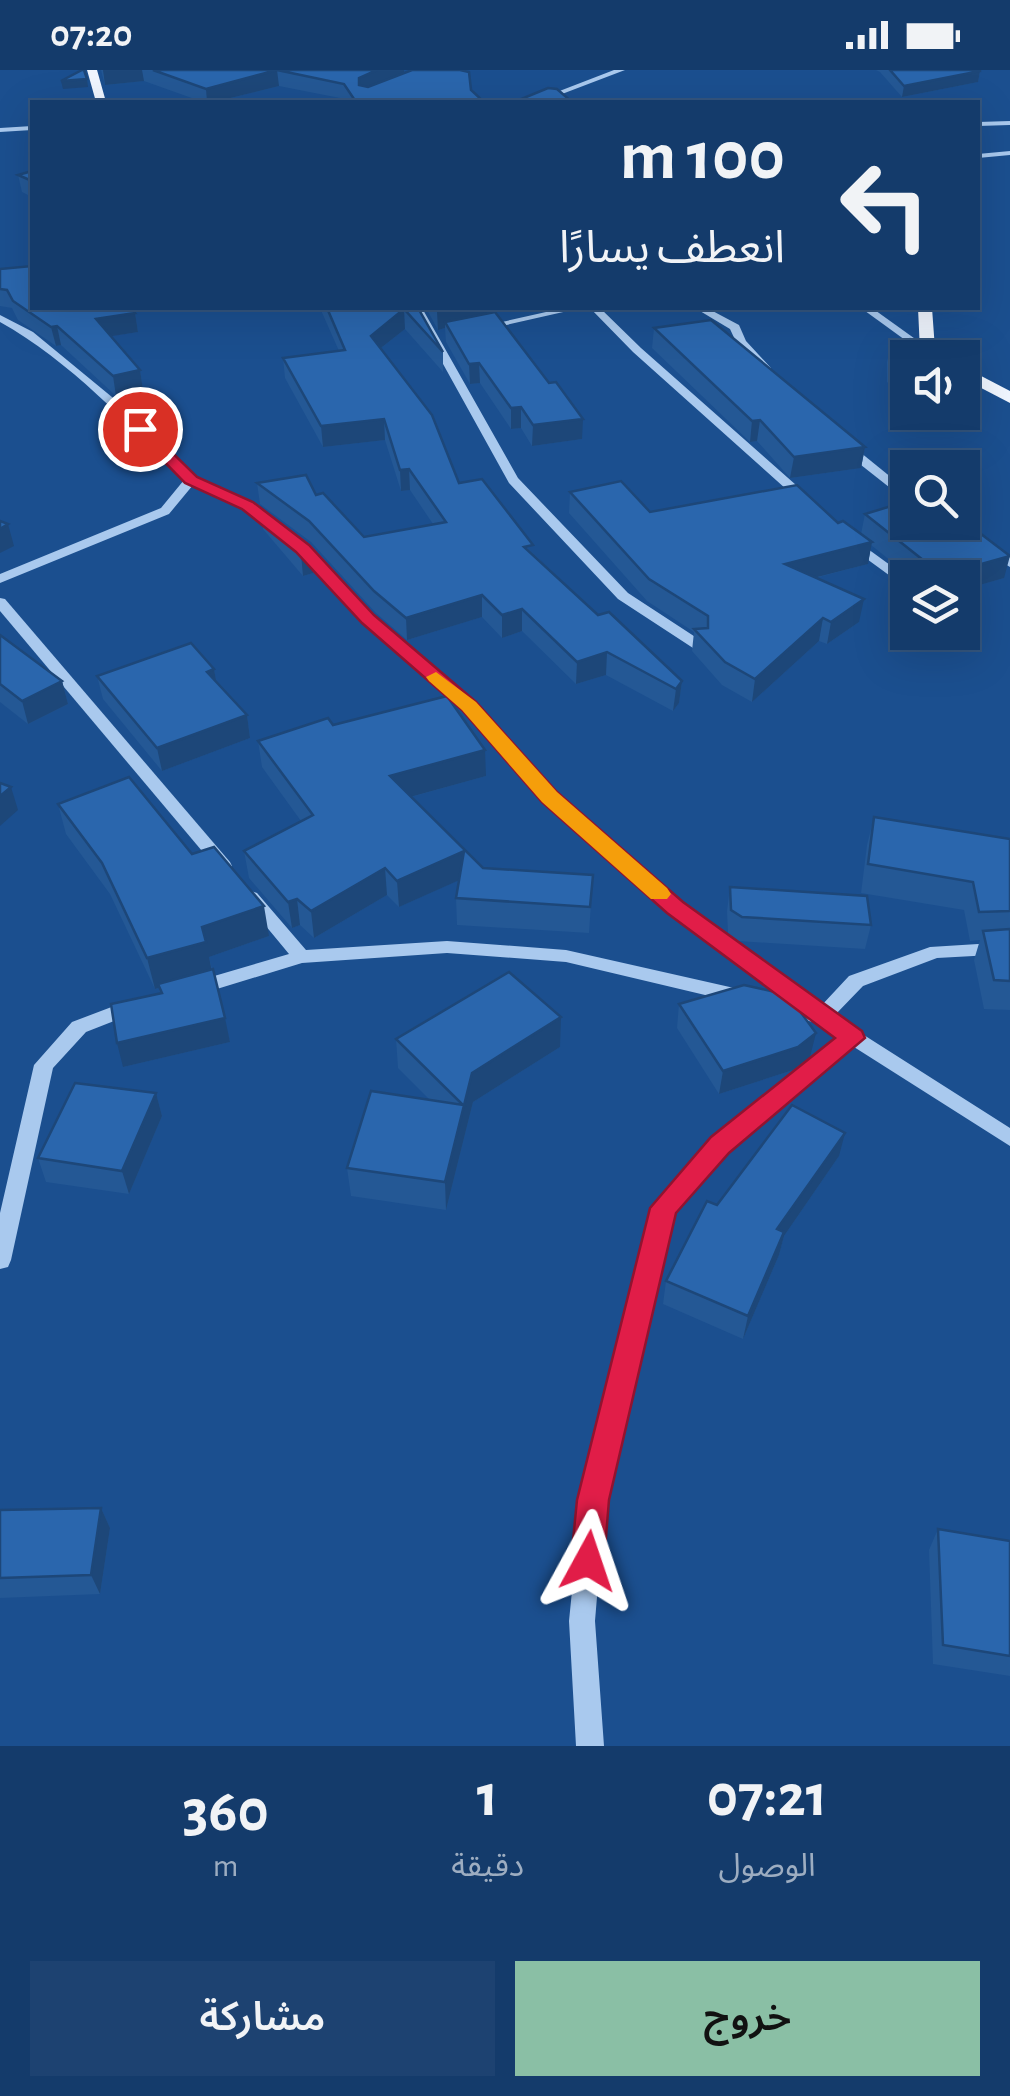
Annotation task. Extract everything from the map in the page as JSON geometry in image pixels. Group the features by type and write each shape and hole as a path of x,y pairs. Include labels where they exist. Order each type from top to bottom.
{"main road":[{"path":"92,70 100,100"},
{"path":"925,310 931,340"},
{"path":"980,381 1010,398"}],"street":[{"path":"540,100 621,70"},
{"path":"980,124 1010,124"},
{"path":"0,130 30,128"},
{"path":"980,156 1010,153"},
{"path":"417,310 513,480 623,596 698,645"},
{"path":"470,330 566,310"},
{"path":"597,310 636,350 816,510"},
{"path":"704,310 736,327 742,342 778,382"},
{"path":"869,310 913,340"},
{"path":"0,318 30,334 114,404 191,480 248,506 302,548 368,619 469,706 550,797 675,908 822,1017 1010,1138"},
{"path":"436,337 453,334"},
{"path":"842,443 890,483"},
{"path":"0,579 165,510 191,480"},
{"path":"842,534 890,571"},
{"path":"971,540 1010,564"},
{"path":"0,602 302,957"},
{"path":"177,994 302,957 447,947 566,956 822,1017"},
{"path":"822,1017 856,981 872,975 936,952 1010,948"},
{"path":"0,1260 44,1065 80,1026 141,1004"},
{"path":"590,1746 582,1621 593,1500 664,1208 720,1145 853,1038"}],"building":[{"path":"82,70 87,79 61,81"},
{"path":"153,70 277,70 206,89"},
{"path":"277,70 377,70 359,78 359,85 368,87 412,70 460,70 469,72 471,90 482,100 355,100 344,84"},
{"path":"890,70 980,70 980,71 904,86"},
{"path":"548,88 557,89 570,100 519,100"},
{"path":"30,266 30,310 133,310 135,313 96,319 140,370 113,376 57,326 51,327 13,301 7,290 0,289 0,269"},
{"path":"328,310 403,310 371,336 432,415 459,483 482,479 533,545 524,547 598,615 609,612 682,681 676,689 607,652 577,662 522,609 502,615 482,595 406,618 374,591 309,521 257,483 306,475 316,495 323,493 364,537 446,522 409,469 400,470 384,419 321,426 283,358 345,350"},
{"path":"405,310 419,310 443,352"},
{"path":"495,312 549,383 556,382 583,419 533,425 521,407 511,408 479,363 469,364 445,322"},
{"path":"711,320 865,447 794,457 760,420 752,421 654,328"},
{"path":"621,481 650,512 797,485 838,523 843,521 872,542 785,564 864,599 831,622 823,618 755,679 725,662 694,629 708,628 708,616 649,579 570,492"},
{"path":"890,506 890,534 865,514"},
{"path":"260,507 311,551 301,554"},
{"path":"980,533 1010,556 980,564 980,560 923,560 898,540 980,540"},
{"path":"0,635 62,681 22,701 0,684"},
{"path":"191,643 214,669 207,672 247,715 157,748 97,676"},
{"path":"447,696 485,750 390,776 483,868 593,875 590,907 456,898 464,851 397,881 385,868 311,911 297,899 288,902 244,851 313,815 258,741 328,718 333,725"},
{"path":"129,777 192,854 214,847 264,906 202,927 206,942 147,958 102,863 58,804"},
{"path":"0,783 11,787 0,796"},
{"path":"874,817 1010,839 1010,911 979,912 973,882 868,864"},
{"path":"730,887 867,896 871,925 742,917 731,910"},
{"path":"1010,929 1010,981 994,980 983,931"},
{"path":"213,969 225,1018 117,1043 111,1004 162,993 158,984"},
{"path":"509,972 561,1017 472,1073 445,1182 347,1168 371,1091 463,1105 396,1039"},
{"path":"744,985 788,995 816,1033 798,1047 723,1071 679,1004"},
{"path":"75,1083 156,1093 122,1171 38,1158"},
{"path":"792,1105 845,1133 777,1229 784,1232 748,1316 666,1281 707,1201 717,1205"},
{"path":"101,1508 91,1575 0,1578 0,1510"},
{"path":"938,1529 1010,1541 1010,1656 943,1645"}],"slow traffic":[{"path":"436,677 469,706 550,797 659,894"}],"route":[{"path":"140,429 191,480 248,506 302,548 368,619 469,706 550,797 675,908 853,1038 720,1145 664,1208 593,1500 588,1561"}]}
